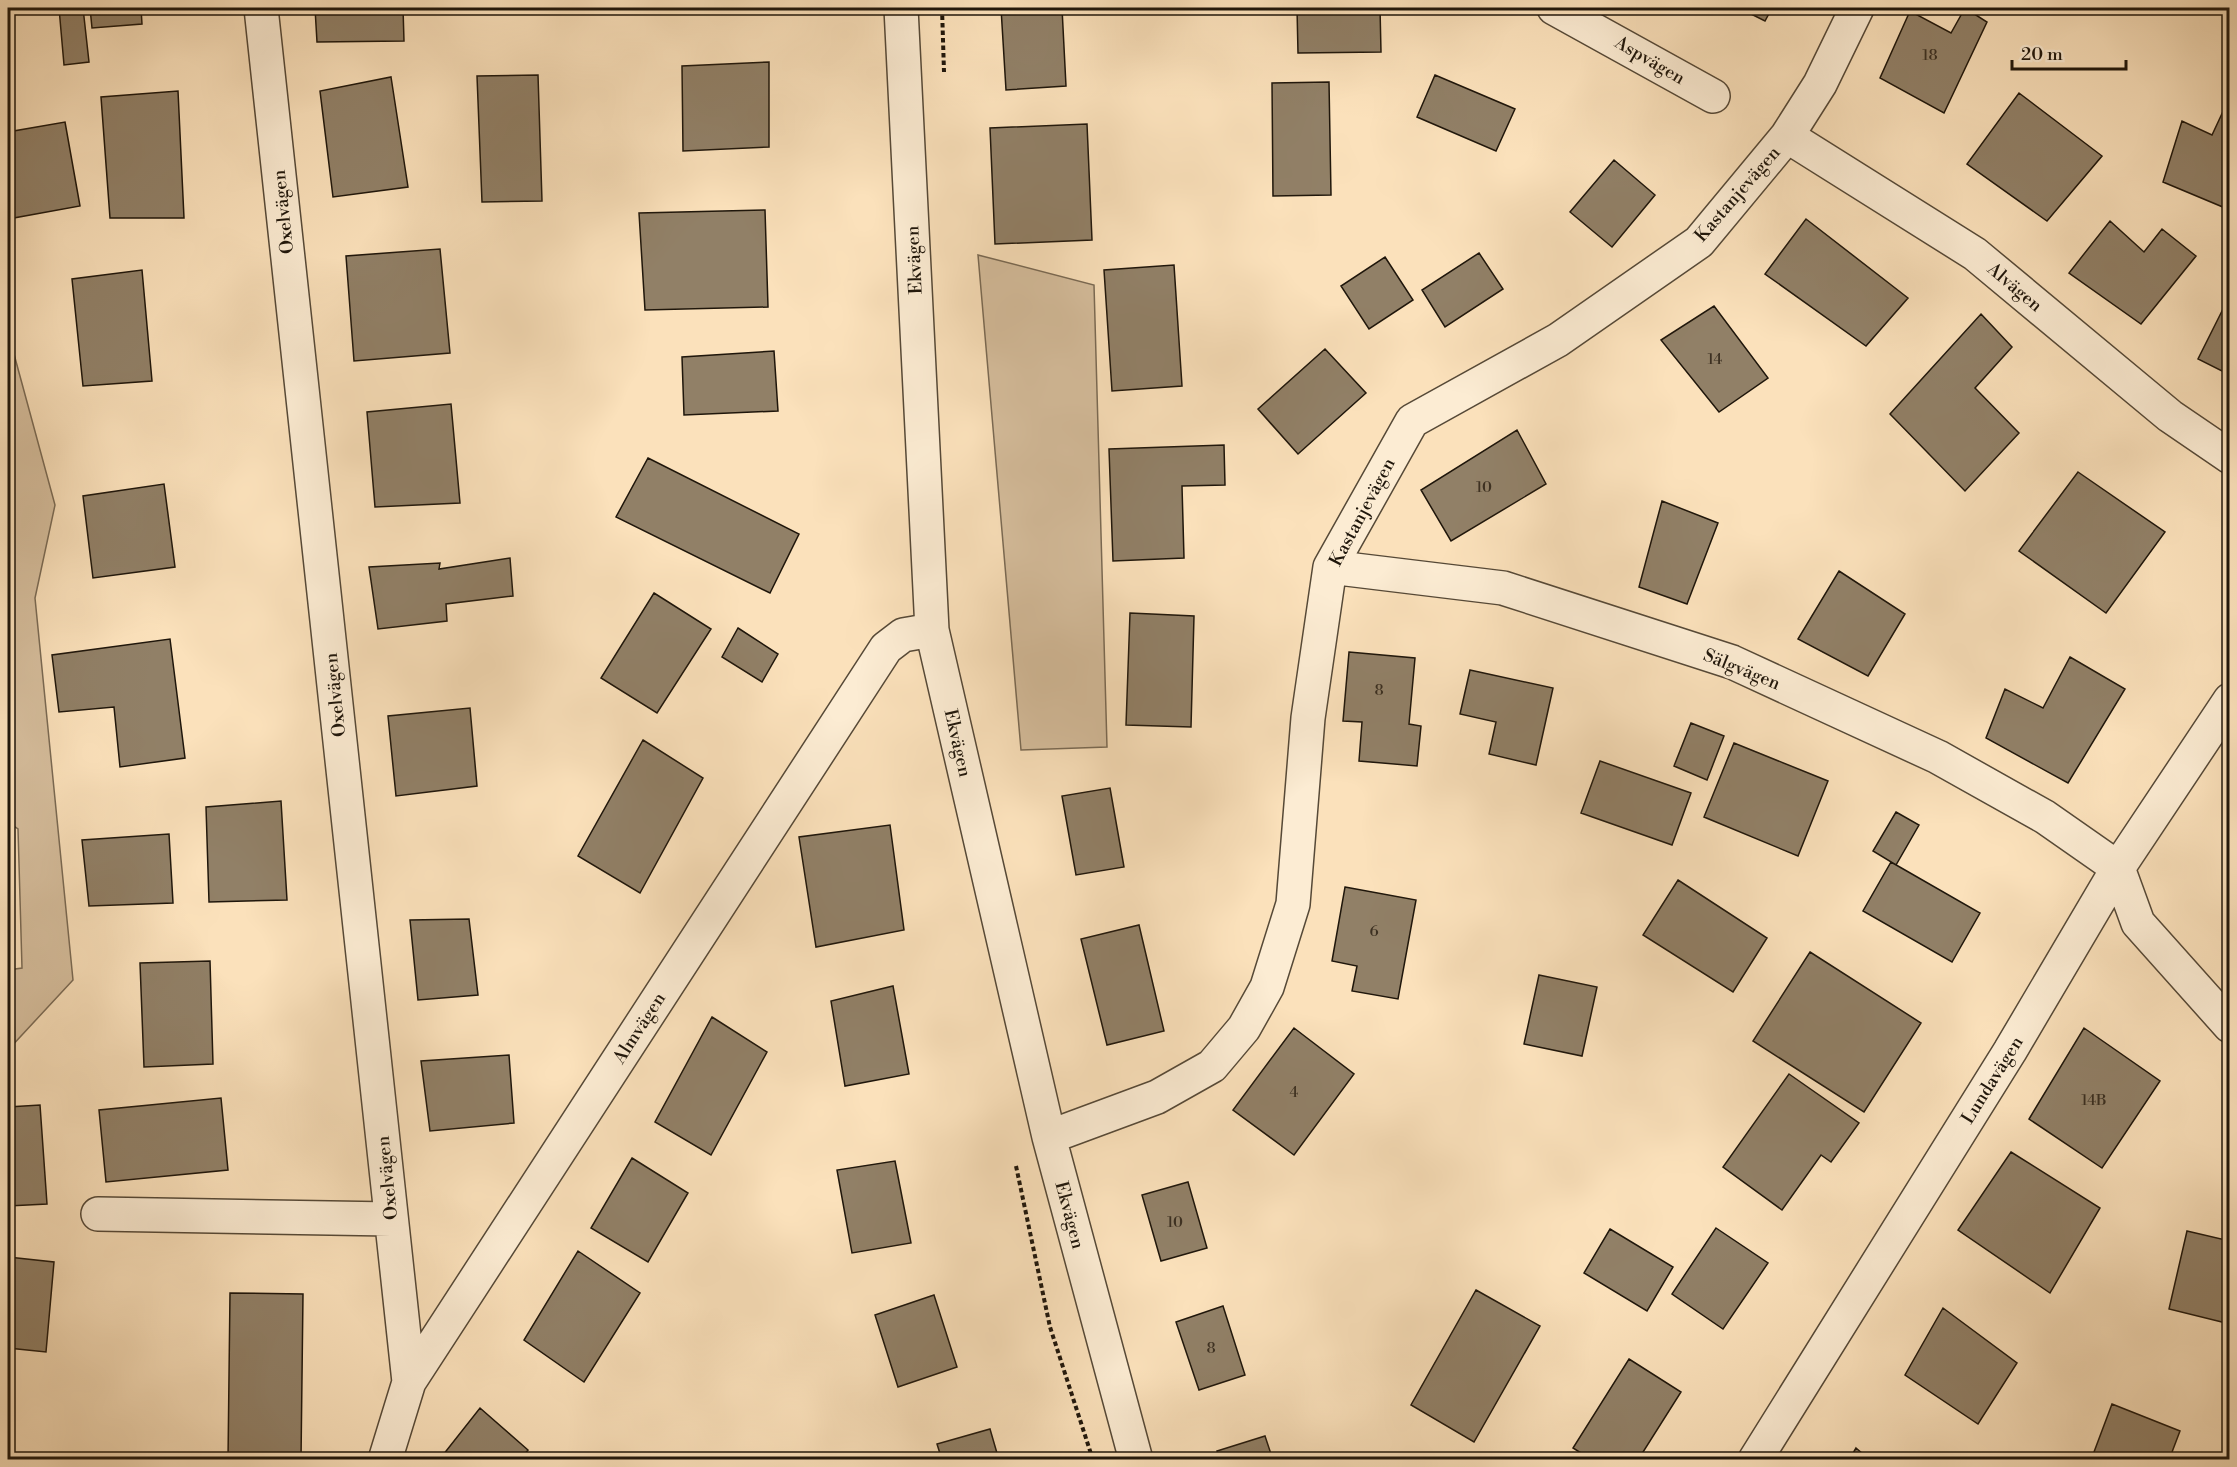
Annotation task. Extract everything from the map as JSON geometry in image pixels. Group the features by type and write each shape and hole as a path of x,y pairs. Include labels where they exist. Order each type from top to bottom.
{"street":[{"name":"Oxelvägen","path":"261,8 409,1382"},
{"name":"Ekvägen","path":"901,8 932,630 1049,1137 1136,1460"},
{"name":"Aspvägen","path":"1554,8 1713,96"},
{"name":"Kastanjevägen","path":"1049,1137 1157,1097 1212,1066 1244,1028 1267,987 1293,904 1308,718 1330,567 1412,421 1558,340 1700,242 1787,136 1820,84 1857,8"},
{"name":"Alvägen","path":"1787,136 1975,254 2170,416 2229,457"},
{"name":"Sälgvägen","path":"1330,567 1503,588 1731,662 1938,757 2045,818 2118,868"},
{"name":"Almvägen","path":"386,1460 409,1382 886,648 903,635 932,630"},
{"name":"Lundavägen","path":"1755,1460 2010,1051 2118,868 2229,700"},
{"path":"2118,868 2138,923 2229,1026"},
{"path":"98,1214 392,1219"}],"path":[{"path":"942,8 944,78"}],"shaded area":[{"path":"978,255 1094,285 1107,747 1021,750"},
{"path":"8,332 55,505 35,598 73,980 8,1050 8,970 22,968 18,829 8,822"}],"building":[{"path":"59,8 83,8 89,62 64,65"},
{"path":"90,8 141,8 142,24 92,28"},
{"path":"315,8 403,8 404,41 317,42"},
{"path":"650,8 741,8 742,14 651,12"},
{"path":"1001,8 1062,8 1066,86 1006,90"},
{"path":"1297,8 1380,8 1381,52 1298,53"},
{"path":"1739,8 1772,8 1765,21"},
{"path":"1965,8 1987,22 1944,113 1880,78 1910,11 1951,33"},
{"path":"769,62 769,147 683,151 682,66"},
{"path":"538,75 542,201 482,202 477,76"},
{"path":"1435,75 1515,109 1496,151 1417,117"},
{"path":"391,77 408,187 333,197 320,91"},
{"path":"1329,82 1331,195 1273,196 1272,83"},
{"path":"178,91 184,218 110,218 101,97"},
{"path":"2019,93 2102,156 2047,221 1967,164"},
{"path":"2226,105 2230,107 2230,210 2163,182 2182,121 2212,135"},
{"path":"65,122 80,206 8,219 8,132"},
{"path":"1087,124 1092,240 995,244 990,128"},
{"path":"1614,160 1655,195 1612,247 1570,212"},
{"path":"765,210 768,307 645,310 639,213"},
{"path":"1806,219 1908,298 1866,346 1765,274"},
{"path":"2110,221 2144,252 2162,229 2196,256 2141,324 2069,273"},
{"path":"440,249 450,353 354,361 346,256"},
{"path":"1479,253 1503,289 1445,327 1422,290"},
{"path":"1385,257 1413,300 1369,329 1341,286"},
{"path":"1174,265 1182,386 1112,391 1104,270"},
{"path":"142,270 152,381 83,386 72,279"},
{"path":"2230,295 2230,375 2198,359"},
{"path":"1714,306 1768,378 1719,412 1661,340"},
{"path":"1981,314 2012,347 1975,388 2019,433 1965,491 1890,414"},
{"path":"1325,349 1366,393 1298,454 1258,409"},
{"path":"774,351 778,411 684,415 682,357"},
{"path":"451,404 460,503 375,507 367,412"},
{"path":"1517,430 1546,484 1451,541 1421,490"},
{"path":"1224,445 1225,485 1182,486 1184,558 1113,561 1109,449"},
{"path":"648,458 799,534 770,593 616,517"},
{"path":"2078,472 2165,532 2106,613 2019,551"},
{"path":"164,484 175,567 93,578 83,496"},
{"path":"1662,501 1718,523 1687,604 1639,587"},
{"path":"510,558 513,596 446,604 447,621 378,629 369,567 440,563 439,569"},
{"path":"1839,571 1905,614 1868,676 1798,639"},
{"path":"654,593 711,629 657,713 601,678"},
{"path":"1130,613 1194,616 1191,727 1126,725"},
{"path":"738,628 778,654 762,682 722,657"},
{"path":"170,639 185,758 120,767 114,707 59,712 52,655"},
{"path":"1349,652 1415,658 1409,724 1421,726 1417,766 1359,761 1362,722 1343,721"},
{"path":"2070,657 2125,689 2068,783 1986,738 2005,689 2043,708"},
{"path":"1470,670 1553,688 1536,765 1489,754 1496,722 1460,714"},
{"path":"470,708 477,786 396,796 388,716"},
{"path":"1691,723 1724,736 1707,780 1674,766"},
{"path":"643,740 703,778 640,893 578,856"},
{"path":"1734,743 1828,781 1798,856 1704,817"},
{"path":"1600,761 1691,793 1672,845 1581,813"},
{"path":"1110,788 1124,867 1076,875 1062,796"},
{"path":"281,801 287,900 209,902 206,807"},
{"path":"1896,812 1919,825 1896,865 1873,851"},
{"path":"890,825 904,930 816,947 799,837"},
{"path":"169,834 173,903 89,906 82,840"},
{"path":"1891,862 1980,913 1952,962 1863,911"},
{"path":"1678,880 1767,938 1733,992 1643,935"},
{"path":"1345,887 1416,900 1398,999 1352,991 1357,966 1332,961"},
{"path":"469,919 478,995 418,1000 410,920"},
{"path":"1139,925 1164,1031 1107,1045 1081,939"},
{"path":"1810,952 1921,1023 1864,1112 1753,1041"},
{"path":"210,961 213,1064 144,1067 140,963"},
{"path":"1539,975 1597,987 1582,1056 1524,1044"},
{"path":"893,986 909,1074 845,1086 831,1001"},
{"path":"712,1017 767,1052 711,1155 655,1122"},
{"path":"1294,1028 1354,1074 1294,1155 1233,1110"},
{"path":"2084,1028 2160,1081 2102,1168 2029,1119"},
{"path":"509,1055 514,1123 430,1131 421,1061"},
{"path":"1789,1074 1859,1123 1831,1162 1821,1155 1782,1210 1723,1167"},
{"path":"221,1098 228,1170 106,1182 99,1110"},
{"path":"40,1105 47,1204 8,1206 8,1107"},
{"path":"2011,1152 2100,1208 2050,1293 1958,1230"},
{"path":"632,1158 688,1193 648,1262 591,1228"},
{"path":"895,1161 911,1243 852,1253 837,1170"},
{"path":"1188,1182 1207,1248 1161,1261 1142,1195"},
{"path":"1716,1228 1768,1263 1723,1329 1672,1294"},
{"path":"1610,1229 1673,1267 1647,1311 1584,1273"},
{"path":"2187,1231 2230,1241 2230,1324 2169,1309"},
{"path":"578,1251 640,1293 584,1382 524,1340"},
{"path":"8,1257 54,1262 46,1352 8,1348"},
{"path":"1476,1290 1540,1326 1474,1442 1411,1405"},
{"path":"230,1293 303,1294 301,1460 228,1460"},
{"path":"934,1295 957,1367 898,1387 875,1315"},
{"path":"1223,1306 1245,1375 1199,1390 1176,1322"},
{"path":"1943,1308 2017,1363 1978,1424 1905,1375"},
{"path":"1629,1359 1681,1392 1638,1460 1592,1460 1573,1448"},
{"path":"9,1396 10,1443 8,1443"},
{"path":"2112,1404 2180,1431 2169,1460 2091,1460"},
{"path":"480,1408 528,1450 520,1460 439,1460"},
{"path":"990,1429 999,1460 942,1460 937,1444"},
{"path":"2230,1429 2230,1460 2223,1460"},
{"path":"1265,1436 1273,1460 1220,1460 1217,1451"},
{"path":"1856,1448 1870,1460 1849,1460"}]}
